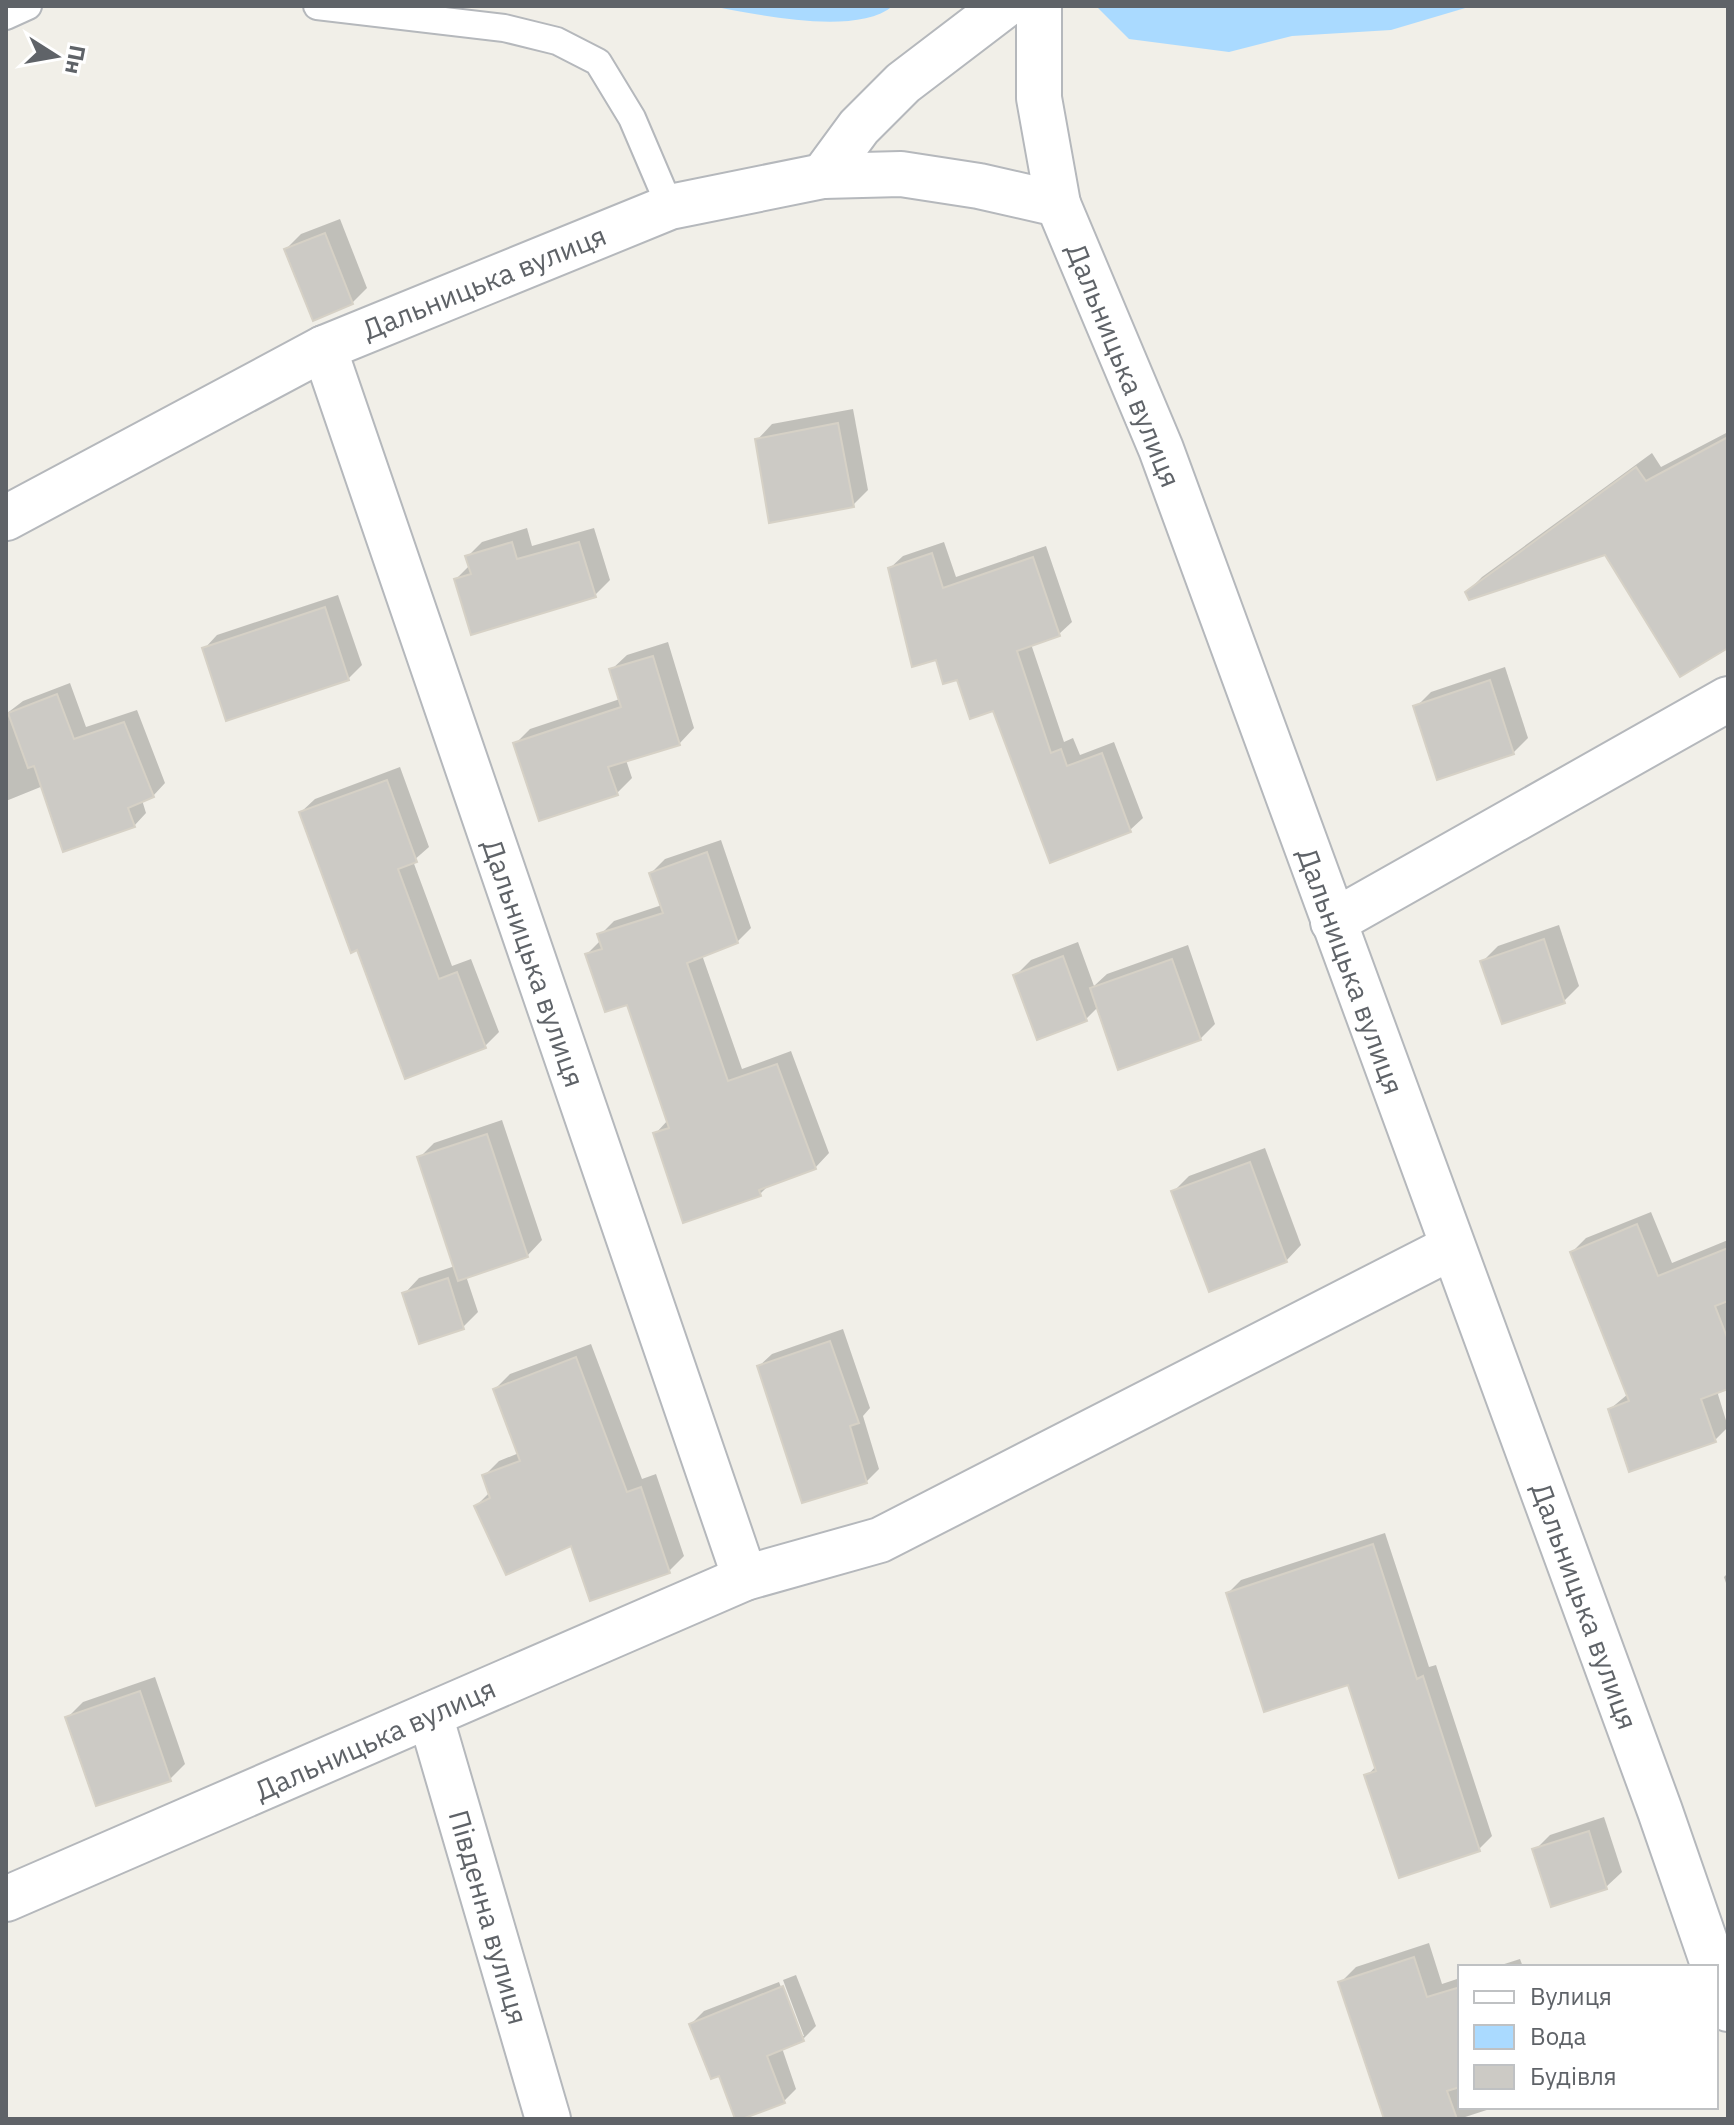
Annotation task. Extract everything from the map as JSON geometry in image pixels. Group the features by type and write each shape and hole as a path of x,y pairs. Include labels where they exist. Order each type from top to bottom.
{"street":[{"path":"823,176 859,127 903,83 1004,6"},
{"path":"1039,6 1039,98 1058,204"},
{"name":"Дальницька вулиця","path":"6,518 324,348 670,207 823,176 901,174 979,186 1058,204 1161,449 1660,1811 1713,1965"},
{"name":"Дальницька вулиця","path":"324,348 745,1578"},
{"path":"1333,922 1728,699"},
{"name":"Дальницька вулиця","path":"6,1899 745,1578 880,1540 1452,1247"},
{"name":"Південна вулиця","path":"430,1715 548,2119"},
{"path":"1718,1980 1728,2009"}],"lane":[{"path":"6,16 28,6"},
{"path":"317,6 504,28 557,41 598,62 632,118 670,207"}],"water":[{"path":"710,6 893,6 876,15 831,22 778,18"},
{"path":"1096,6 1472,6 1391,30 1292,36 1229,52 1129,39"}],"building":[{"path":"325,233 353,304 313,321 284,249"},
{"path":"838,423 854,507 769,523 755,439"},
{"path":"1728,437 1728,648 1680,677 1605,555 1469,600 1465,592 1636,467 1646,481"},
{"path":"512,542 517,559 579,542 596,597 471,635 454,579 471,574 465,556"},
{"path":"932,553 943,588 1033,557 1060,636 1017,651 1051,753 1061,749 1067,766 1102,753 1131,832 1050,863 993,711 970,719 957,680 943,684 936,660 912,667 888,568"},
{"path":"325,607 349,680 226,721 202,648"},
{"path":"653,656 680,745 608,767 618,795 539,821 513,743 621,707 609,669"},
{"path":"1490,680 1514,754 1437,780 1413,706"},
{"path":"57,694 74,739 124,722 154,797 128,808 135,827 63,852 34,766 28,768 8,713"},
{"path":"387,780 417,862 398,869 439,979 457,972 486,1048 405,1079 357,950 351,953 299,812"},
{"path":"707,852 738,943 687,963 728,1081 777,1064 816,1169 759,1190 761,1196 683,1223 653,1133 669,1128 627,1005 605,1012 585,954 602,949 597,934 663,913 649,873"},
{"path":"1544,939 1565,1003 1502,1024 1480,961"},
{"path":"1063,956 1087,1021 1037,1040 1013,975"},
{"path":"1172,959 1201,1040 1118,1070 1090,988"},
{"path":"487,1134 528,1257 458,1281 417,1157"},
{"path":"1250,1162 1287,1262 1209,1292 1171,1191"},
{"path":"1637,1224 1658,1276 1728,1248 1728,1301 1715,1306 1728,1340 1728,1389 1701,1399 1716,1442 1629,1472 1608,1409 1629,1401 1570,1252"},
{"path":"448,1278 464,1329 419,1344 402,1293"},
{"path":"830,1341 859,1423 850,1426 867,1483 802,1503 757,1366"},
{"path":"576,1357 627,1492 641,1487 670,1573 590,1601 571,1546 506,1575 474,1506 490,1498 482,1475 520,1461 493,1389"},
{"path":"1373,1544 1417,1679 1423,1676 1480,1851 1399,1878 1364,1775 1376,1771 1348,1685 1264,1712 1226,1593"},
{"path":"140,1691 171,1781 96,1806 65,1717"},
{"path":"1589,1831 1607,1889 1551,1907 1532,1849"},
{"path":"1414,1957 1427,1997 1458,1988 1458,2088 1447,2091 1457,2119 1384,2119 1338,1982"},
{"path":"783,1986 804,2041 767,2056 785,2103 735,2119 719,2076 711,2079 689,2024"}]}
